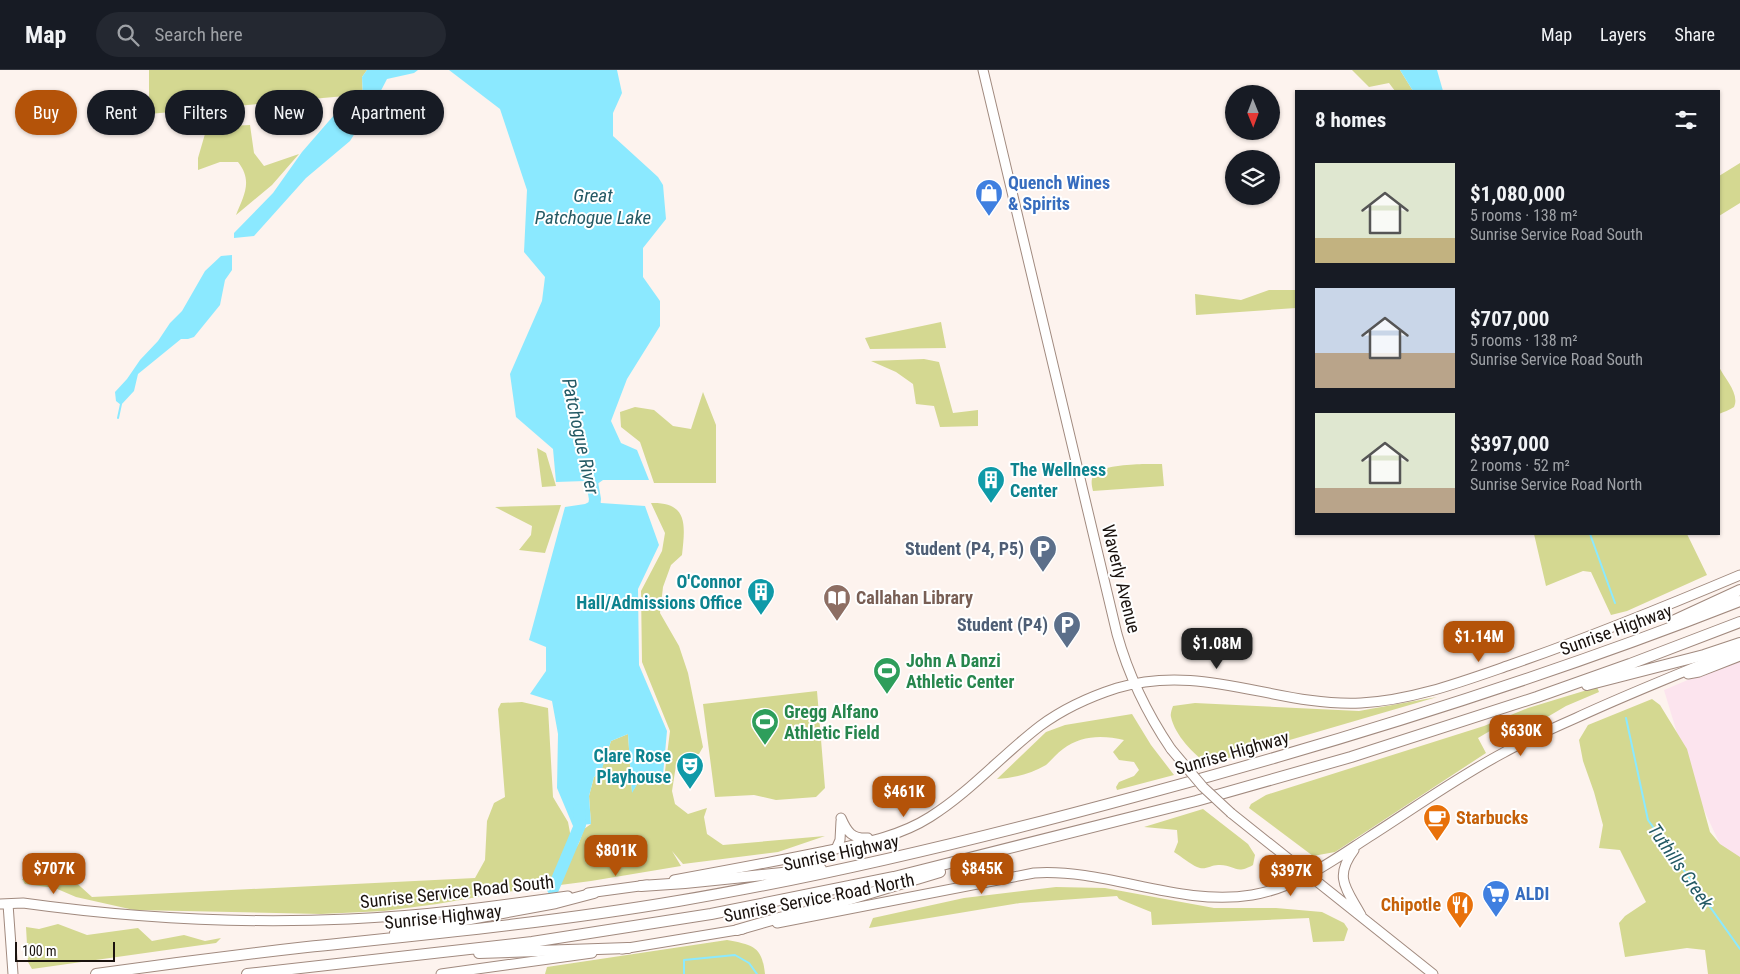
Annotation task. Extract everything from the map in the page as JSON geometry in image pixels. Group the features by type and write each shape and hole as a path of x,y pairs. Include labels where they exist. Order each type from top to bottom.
{"highway":[{"path":"1629,642 1698,608 1740,590"},
{"name":"Sunrise Highway","path":"96,974 260,952 460,932 578,917 723,893 868,864 1010,830 1258,764 1435,710 1537,676 1740,600"},
{"name":"Sunrise Highway","path":"247,974 532,942 711,914 894,877 1256,784 1360,754 1537,697 1740,622"},
{"path":"1537,697 1704,656 1740,643"},
{"path":"737,930 811,911 923,878 1018,846"},
{"path":"641,886 868,864"},
{"path":"358,942 415,928 556,903 594,893"},
{"path":"415,954 628,948"}],"main road":[{"name":"Waverly Avenue","path":"983,70 1106,588 1121,647 1133,684 1153,722 1171,749 1203,787 1308,876 1433,974"},
{"name":"Sunrise Service Road South","path":"4,904 23,903 170,918 287,921 422,914 641,886 836,849 891,836 918,824 947,805 1031,733 1060,713 1095,696 1133,684 1172,680 1205,681 1306,701 1338,703 1371,702 1402,698 1447,686 1584,638 1740,575"},
{"name":"Sunrise Service Road North","path":"441,974 628,948 737,930 852,910 1034,872 1071,873 1212,898 1264,893 1308,876 1504,752 1661,680 1740,649"},
{"path":"1661,680 1699,672 1740,656"},
{"path":"836,849 840,836 841,818 846,829 854,837 891,836"},
{"path":"1358,844 1346,861 1342,875 1347,889 1364,919"},
{"path":"4,904 12,951 13,974"}],"shaded area":[{"path":"1740,658 1740,862 1723,851 1693,786 1664,690"}],"green space":[{"path":"149,70 367,70 362,77 363,90 333,90 333,97 323,98 323,90 255,90 255,104 245,105 245,90 165,90 165,113 155,113 155,90 149,90"},
{"path":"1352,70 1400,70 1412,90 1394,90 1389,83 1369,87"},
{"path":"245,125 250,125 254,153 264,166 299,154 272,185 236,215 246,188 243,169 238,162 220,162 198,170 198,158 205,135 245,135"},
{"path":"1740,163 1740,203 1720,215 1720,175"},
{"path":"1269,290 1295,290 1295,308 1196,315 1195,294 1241,300"},
{"path":"941,322 946,348 870,349 865,338"},
{"path":"924,359 939,362 953,413 978,410 978,426 940,427 934,406 916,404 913,384 896,372 871,361"},
{"path":"1720,369 1735,397 1734,407 1720,414"},
{"path":"703,392 716,425 716,483 654,483 640,442 621,427 620,412 635,407 654,410 673,426 691,429"},
{"path":"537,448 546,453 556,486 542,487"},
{"path":"1142,464 1162,464 1164,486 1093,491 1092,479 1094,475 1103,469"},
{"path":"651,503 663,504 678,511 684,526 682,555 671,565 663,587 660,613 679,646 688,673 703,747 699,754 687,758 676,765 672,791 675,804 688,814 707,808 704,817 707,834 723,845 825,836 778,852 683,864 672,851 681,866 384,911 321,914 134,910 76,897 55,888 25,884 22,879 70,869 71,878 92,897 475,878 485,860 487,821 494,803 505,797 498,709 501,703 522,702 548,708 553,797 568,822 571,838 559,862 555,884 579,843 584,829 591,824 589,796 594,777 601,771 611,741 628,734 632,792 645,771 650,772 655,783 664,779 670,731 642,662 641,591 662,551 665,533"},
{"path":"561,505 545,553 519,550 531,535 532,526 495,507"},
{"path":"1534,535 1687,535 1707,575 1627,611 1611,615 1591,572 1583,571 1546,586"},
{"path":"1597,687 1599,692 1566,706 1544,719 1495,728 1478,738 1486,753 1335,852 1313,856 1249,808 1251,804 1266,795 1484,726 1528,708"},
{"name":"Gregg Alfano Athletic Field","path":"817,691 825,788 816,797 776,800 754,795 715,797 703,704"},
{"path":"1437,697 1208,764 1185,744 1176,731 1171,716 1173,706 1195,703 1359,711"},
{"path":"1652,699 1660,705 1687,749 1710,832 1720,844 1740,857 1740,974 1708,974 1705,950 1687,948 1625,957 1619,923 1625,916 1646,902 1620,850 1599,848 1603,825 1583,761 1579,740 1588,725"},
{"path":"1132,714 1151,745 1174,775 1117,790 1116,787 1119,782 1134,776 1139,770 1134,762 1119,760 1113,752 1124,740 1092,737 1070,744 1046,765 1034,771 1016,777 997,779 1046,732 1065,725"},
{"path":"1203,809 1248,844 1255,855 1253,865 1243,869 1225,865 1197,867 1174,852 1178,842 1177,830 1144,827"},
{"path":"1056,887 1105,888 1214,908 1276,908 1322,912 1344,923 1348,929 1344,941 1313,942 1309,918 1152,925 1151,912 1119,899 1117,896 1020,903 869,928 873,918 964,898"},
{"path":"58,924 87,935 138,928 152,941 184,935 205,941 221,938 216,943 32,969 28,962 26,927 39,929"},
{"path":"727,940 743,943 755,948 759,952 764,965 765,974 545,974 547,967"}],"water":[{"path":"367,70 418,70 414,73 387,79 381,90 363,90 362,77"},
{"name":"Great Patchogue Lake","path":"449,70 617,70 622,93 613,113 613,136 658,177 663,185 666,219 643,248 643,277 660,301 660,326 627,379 611,421 621,443 637,450 649,480 603,480 593,487 585,481 556,482 553,449 516,417 510,374 542,301 545,277 524,252 527,190 500,109"},
{"path":"1400,70 1437,70 1443,90 1412,90"},
{"path":"333,116 333,135 354,135 350,141 306,178 254,236 234,238 234,233 273,193 302,152 317,135 323,135 323,128"},
{"path":"232,255 232,270 225,280 220,305 194,337 181,339 138,374 134,391 121,405 116,401 115,392 140,360 158,341 170,323 182,311 205,271 221,256"},
{"path":"595,499 601,503 645,506 659,545 638,589 639,665 667,731 663,775 645,771 632,793 628,734 611,741 601,772 594,777 589,796 591,824 573,826 557,788 558,734 552,701 530,694 546,671 546,647 529,640 565,507 585,504"}],"waterway":[{"path":"118,418 121,404"},
{"name":"Patchogue River","path":"590,471 595,499 593,515"},
{"name":"Tuthills Creek","path":"1590,535 1615,603"},
{"name":"Tuthills Creek","path":"1626,718 1648,820 1740,949"},
{"name":"Patchogue River","path":"553,889 580,825 579,810"},
{"path":"684,974 684,960 735,955 749,963 757,974"}],"place":[{"name":"Quench Wines & Spirits","path":"989,217"},
{"name":"The Wellness Center","path":"991,504"},
{"name":"Student (P4, P5)","path":"1043,573"},
{"name":"O'Connor Hall/Admissions Office","path":"761,616"},
{"name":"Callahan Library","path":"837,622"},
{"name":"Student (P4)","path":"1067,649"},
{"name":"John A Danzi Athletic Center","path":"887,695"},
{"name":"Gregg Alfano Athletic Field","path":"765,746"},
{"name":"Clare Rose Playhouse","path":"690,790"},
{"name":"Starbucks","path":"1437,842"},
{"name":"ALDI","path":"1496,918"},
{"name":"Chipotle","path":"1460,929"}]}
